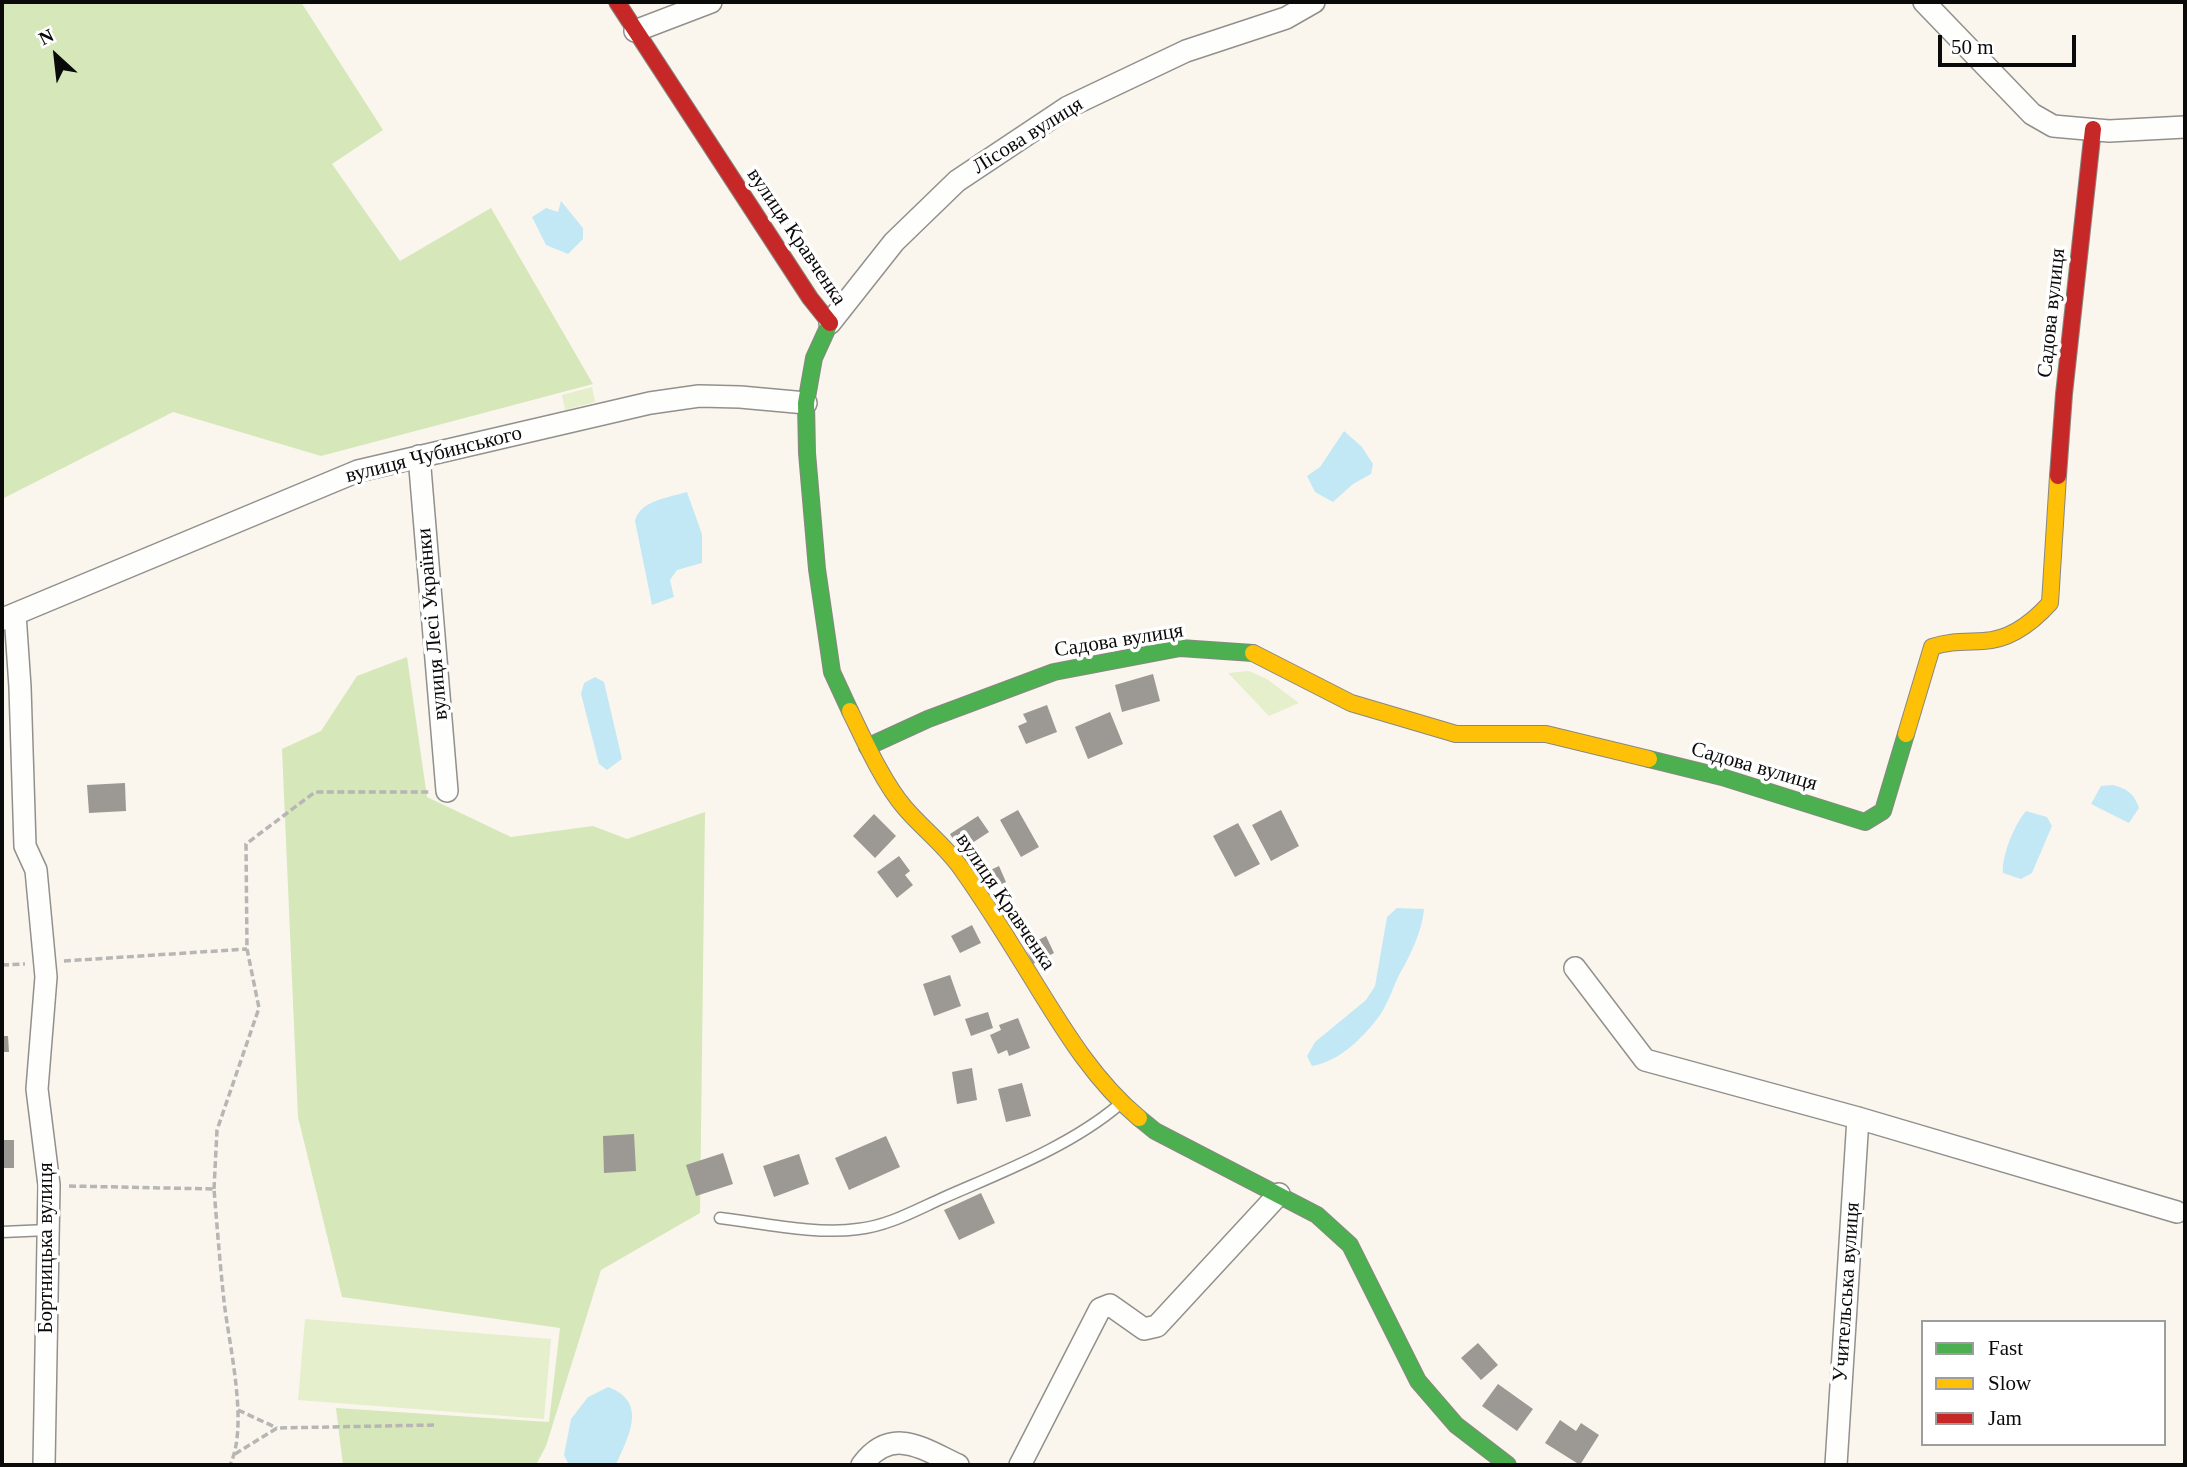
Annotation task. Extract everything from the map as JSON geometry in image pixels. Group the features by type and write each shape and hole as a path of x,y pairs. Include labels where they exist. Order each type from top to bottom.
{"street":[{"name":"вулиця Кравченка","path":"617,2 810,298 830,323 814,358 806,403 807,453 817,569 832,672 867,747 904,807 951,853 986,904 1065,1032 1095,1074 1121,1103 1155,1131 1317,1215 1350,1245 1418,1381 1456,1425 1508,1465"},
{"path":"635,32 711,2"},
{"name":"Лісова вулиця","path":"830,323 894,242 957,181 1068,107 1186,51 1286,18 1314,2"},
{"path":"1924,2 2032,114 2053,126 2093,129 2185,127"},
{"name":"Садова вулиця","path":"867,747 928,719 1054,672 1180,648 1255,653 1350,703 1456,734 1546,734 1722,778 1865,822 1883,811 1931,647 1946,641 1989,641 2012,633 2036,620 2050,603 2064,394 2093,129"},
{"name":"вулиця Чубинського","path":"8,617 358,471 662,401 699,396 806,403"},
{"name":"вулиця Лесі Українки","path":"419,456 447,792"},
{"name":"Бортницька вулиця","path":"8,617 22,726 24,846 36,870 46,977 37,1089 49,1185 44,1465"},
{"path":"1575,968 1645,1060 1858,1118 2176,1212"},
{"name":"Учительська вулиця","path":"1836,1465 1858,1118"},
{"path":"1020,1465 1100,1309 1110,1305 1144,1329 1157,1326 1279,1194"},
{"path":"862,1465 867,1458 885,1446 907,1442 958,1465"}],"lane":[{"path":"720,1218 806,1228 857,1230 884,1223 1026,1162 1105,1117 1121,1103"},
{"path":"2,1232 48,1230"}],"path":[{"path":"230,1465 235,1454 238,1410 224,1303 214,1189 217,1130 259,1008 247,949 246,844 315,792 447,792"},
{"path":"2,965 247,949"},
{"path":"49,1185 214,1189"},
{"path":"238,1410 277,1428 434,1425"},
{"path":"235,1454 277,1428"}],"green space":[{"path":"2,2 301,2 383,130 332,164 400,261 491,208 593,384 321,456 173,412 2,499"},
{"path":"592,387 595,402 565,410 562,395"},
{"path":"407,657 427,797 511,837 593,826 627,839 705,812 700,1213 601,1270 546,1446 536,1465 343,1465 336,1408 549,1422 560,1328 342,1297 298,1117 282,749 321,731 357,676"},
{"path":"1249,671 1267,679 1299,703 1269,716 1228,673"},
{"path":"305,1319 551,1339 544,1419 298,1400"}],"water":[{"path":"561,201 583,228 583,239 568,254 546,245 532,217 546,208 558,212"},
{"path":"1344,431 1362,447 1373,464 1371,474 1353,484 1333,502 1315,492 1307,476 1320,467"},
{"path":"687,492 702,534 702,563 677,570 670,580 674,597 652,605 635,521 638,514 649,504"},
{"path":"595,677 604,682 622,759 607,770 599,764 581,694 584,683"},
{"path":"2113,785 2129,792 2137,803 2139,808 2129,823 2091,804 2101,786"},
{"path":"2026,811 2047,817 2052,826 2032,873 2021,879 2003,873 2003,866 2017,824"},
{"path":"1397,908 1424,909 1415,944 1386,1006 1374,1023 1350,1047 1322,1064 1312,1066 1307,1056 1315,1042 1366,1000 1375,986 1387,917"},
{"path":"608,1387 621,1394 632,1411 630,1432 616,1465 569,1465 564,1455 571,1419 588,1397"}],"building":[{"path":"1153,674 1160,701 1122,712 1115,685"},
{"path":"1047,705 1057,732 1026,744 1018,726 1027,722 1023,714"},
{"path":"1110,712 1123,744 1088,759 1075,727"},
{"path":"125,783 126,811 89,813 87,785"},
{"path":"1018,810 1039,847 1021,857 1000,820"},
{"path":"1281,810 1299,846 1271,861 1252,825"},
{"path":"874,814 896,836 875,858 853,836"},
{"path":"978,816 989,832 960,851 950,834"},
{"path":"1238,823 1260,864 1235,877 1213,836"},
{"path":"899,856 910,871 905,875 913,885 897,898 877,872"},
{"path":"999,866 1006,882 989,890 982,874"},
{"path":"972,925 981,943 960,953 951,936"},
{"path":"1046,936 1054,953 1033,964 1025,947"},
{"path":"950,975 961,1006 934,1016 923,984"},
{"path":"988,1012 993,1028 971,1036 965,1019"},
{"path":"1018,1018 1030,1048 1009,1056 1007,1050 998,1054 990,1035 1001,1030 999,1025"},
{"path":"2,1036 8,1036 9,1052 2,1052"},
{"path":"972,1068 977,1100 957,1104 952,1072"},
{"path":"1022,1083 1031,1116 1006,1122 998,1089"},
{"path":"634,1134 636,1171 604,1173 603,1136"},
{"path":"886,1136 900,1167 849,1190 835,1158"},
{"path":"2,1140 14,1140 14,1168 2,1168"},
{"path":"723,1153 733,1184 696,1196 686,1165"},
{"path":"799,1154 809,1184 774,1197 763,1166"},
{"path":"981,1193 995,1223 959,1240 944,1210"},
{"path":"1478,1343 1498,1365 1481,1380 1461,1358"},
{"path":"1498,1384 1533,1409 1517,1431 1482,1406"},
{"path":"1560,1420 1576,1431 1581,1423 1599,1435 1580,1465 1545,1443"}],"traffic: fast":[{"path":"830,323 814,358 806,403 807,453 817,569 832,672 850,711"},
{"path":"867,747 928,719 1054,672 1180,648 1253,653"},
{"path":"1649,759 1722,777 1865,822 1883,811 1906,734"},
{"path":"1139,1118 1155,1131 1317,1215 1350,1245 1418,1381 1456,1425 1508,1465"}],"traffic: slow":[{"path":"1906,734 1932,647 1993,640 2011,634 2028,624 2050,603 2058,476"},
{"path":"1253,653 1351,703 1456,734 1546,734 1649,759"},
{"path":"850,711 897,798 957,862 1083,1057 1109,1089 1139,1118"}],"traffic: jam":[{"path":"617,2 810,298 830,323"},
{"path":"2058,476 2064,394 2093,129"}]}
